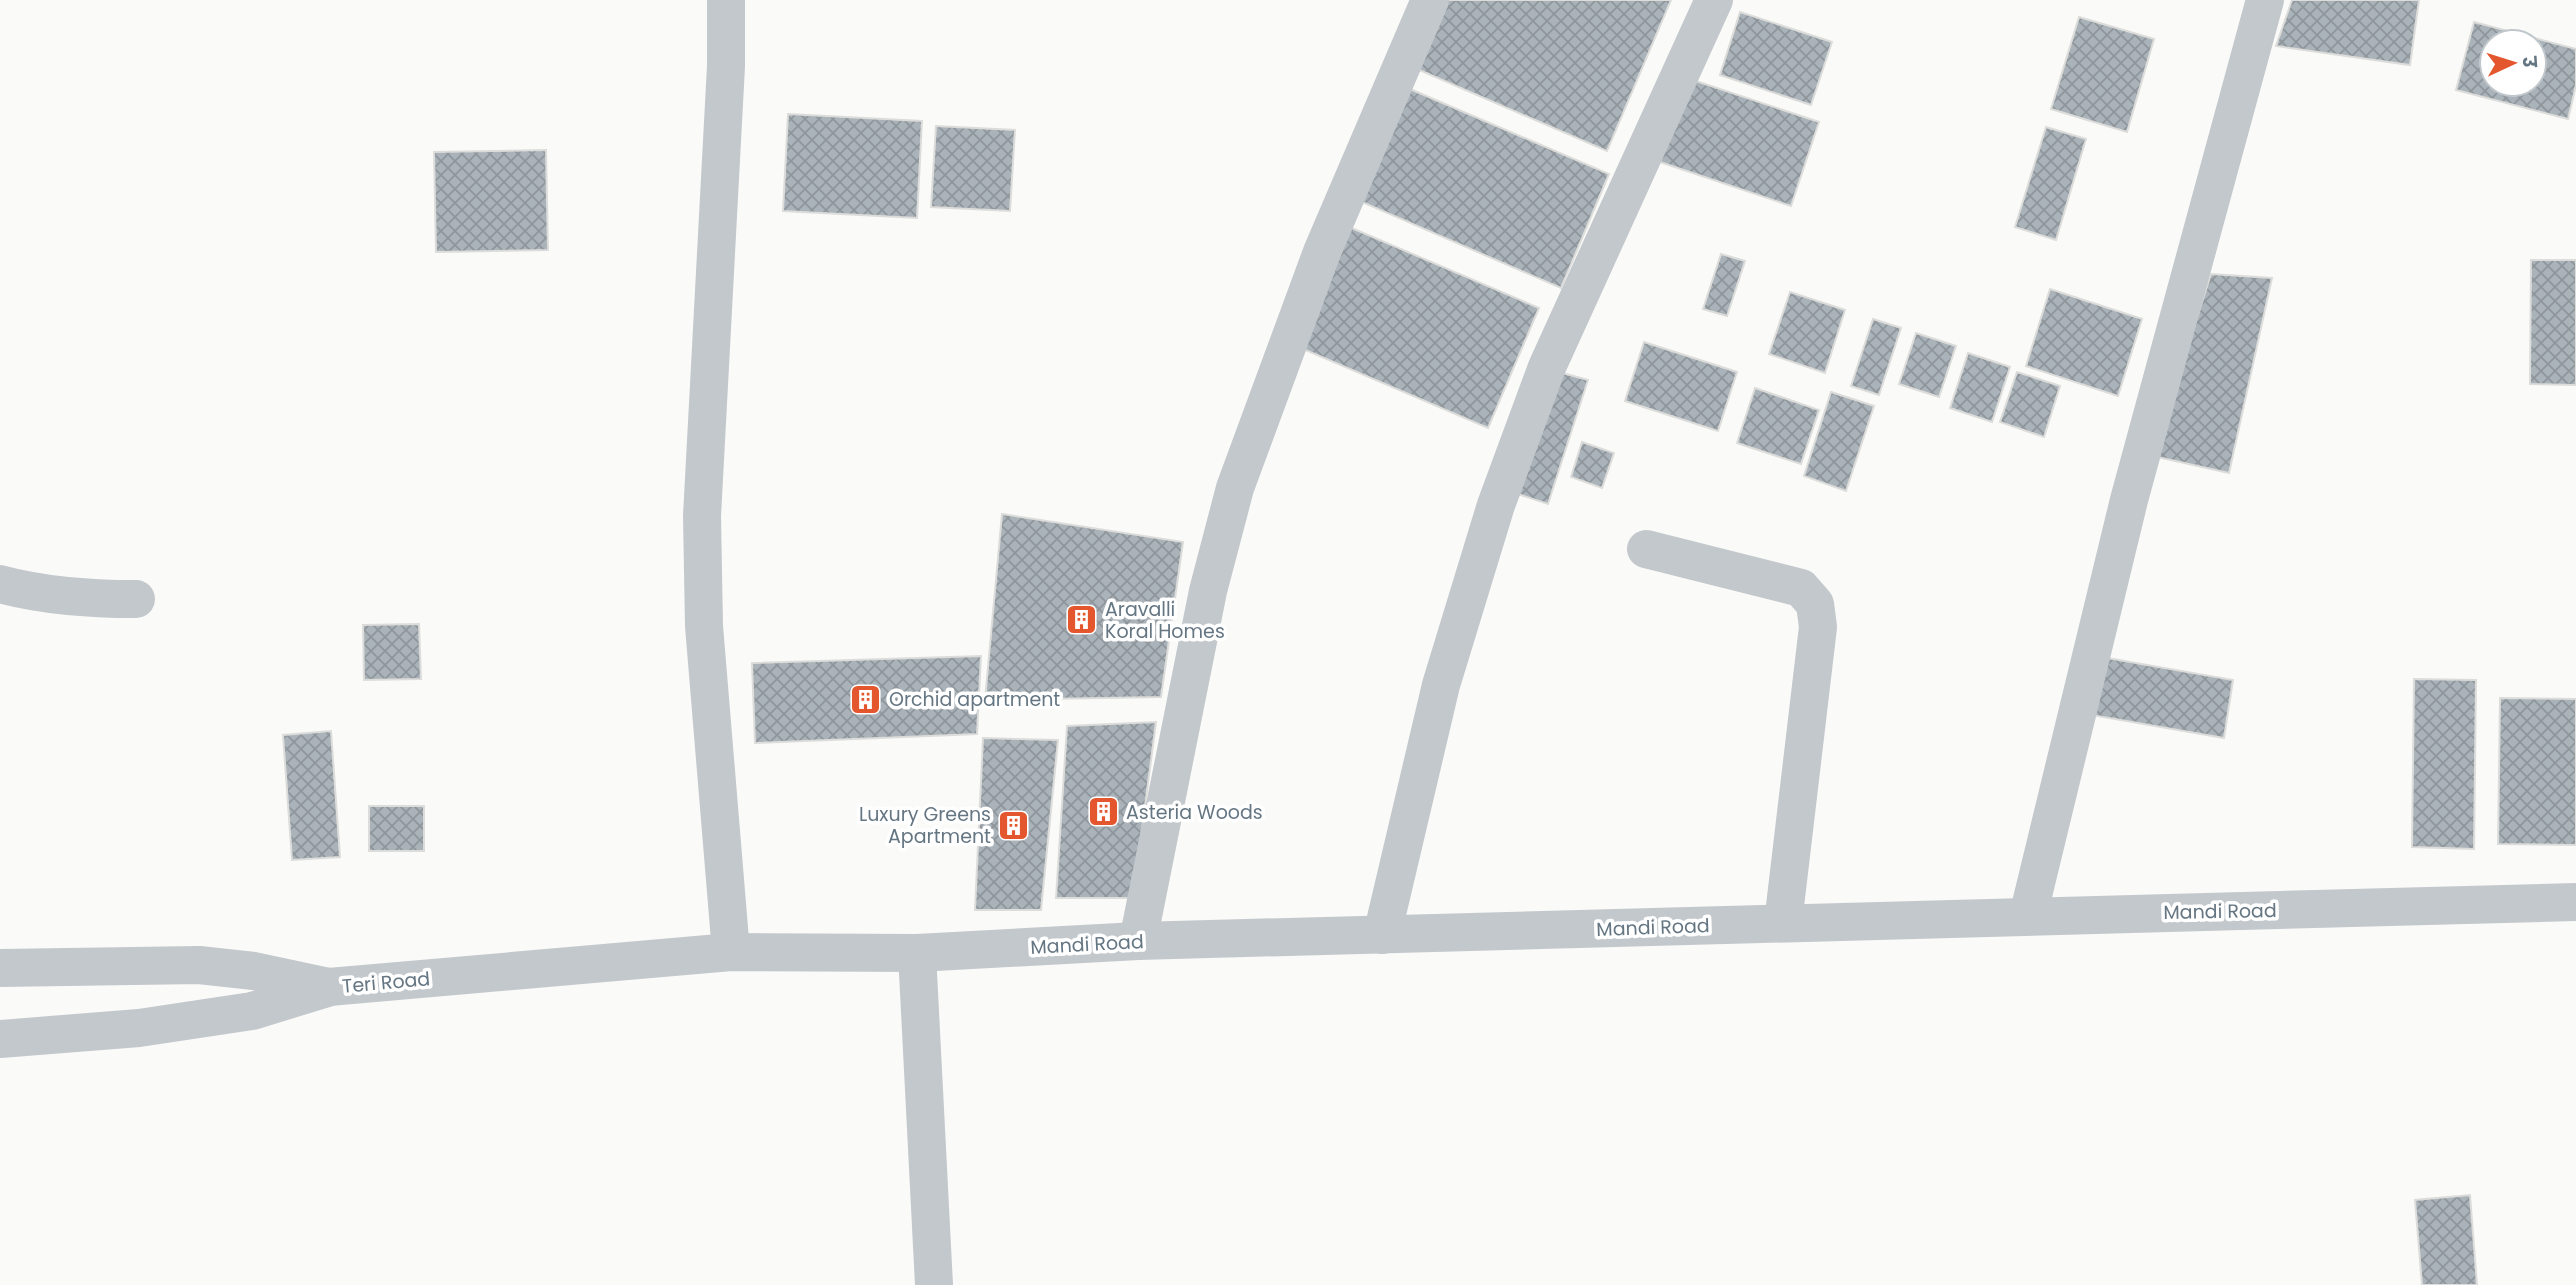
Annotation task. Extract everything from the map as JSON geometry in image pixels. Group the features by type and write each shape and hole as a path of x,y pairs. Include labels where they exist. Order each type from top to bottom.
{"street":[{"path":"726,0 726,66 702,516 705,626 731,951"},
{"path":"1138,941 1208,591 1235,488 1322,252 1430,0"},
{"path":"1382,935 1441,685 1496,505 1548,367 1714,0"},
{"path":"2028,916 2129,500 2265,0"},
{"path":"1646,549 1801,588 1815,604 1818,627 1783,923"},
{"path":"0,584 29,592 84,599 136,599"},
{"name":"Mandi Road","path":"731,951 917,953 1138,941 2576,902"},
{"name":"Teri Road","path":"0,968 199,965 254,971 329,987 731,951"},
{"path":"917,953 934,1285"},
{"path":"0,1039 139,1028 252,1011 329,987"}],"building":[{"path":"1438,0 1671,0 1607,151 1410,66"},
{"path":"2292,0 2419,0 2410,65 2276,46"},
{"path":"1740,12 1832,42 1811,105 1720,75"},
{"path":"2079,17 2154,39 2127,132 2051,109"},
{"path":"2474,22 2497,28 2478,28 2478,96 2456,90"},
{"path":"2548,42 2576,49 2576,85 2568,119 2487,98 2548,98"},
{"path":"1687,78 1819,122 1791,206 1660,162"},
{"path":"1403,86 1609,174 1561,288 1355,199"},
{"path":"788,114 922,121 917,218 783,211"},
{"path":"936,126 1015,130 1010,211 931,207"},
{"path":"2046,127 2086,139 2056,240 2015,227"},
{"path":"546,150 548,250 436,252 434,152"},
{"path":"1340,223 1539,308 1488,428 1289,343"},
{"path":"1721,254 1745,261 1727,316 1703,309"},
{"path":"2531,260 2576,260 2576,385 2530,384"},
{"path":"2211,274 2272,278 2229,473 2153,456"},
{"path":"2050,289 2142,319 2118,396 2026,366"},
{"path":"1790,292 1845,310 1825,373 1769,354"},
{"path":"1873,319 1901,328 1879,395 1851,386"},
{"path":"1916,333 1956,346 1939,397 1899,384"},
{"path":"1644,342 1737,372 1718,431 1625,401"},
{"path":"1968,353 2010,367 1992,422 1950,408"},
{"path":"1555,371 1588,380 1548,504 1512,492"},
{"path":"2017,372 2060,386 2044,437 2000,422"},
{"path":"1755,388 1819,410 1801,464 1737,443"},
{"path":"1831,392 1874,406 1846,491 1804,476"},
{"path":"1582,442 1614,453 1602,488 1571,477"},
{"name":"Aravalli Koral Homes","path":"1002,514 1183,542 1161,697 985,700"},
{"path":"419,624 421,679 364,680 363,625"},
{"name":"Orchid apartment","path":"981,656 977,734 755,743 752,663"},
{"path":"2096,656 2233,680 2224,738 2086,714"},
{"path":"2414,679 2476,680 2474,849 2412,847"},
{"path":"2500,698 2576,699 2576,845 2498,844"},
{"name":"Asteria Woods","path":"1156,722 1133,898 1056,898 1067,726"},
{"path":"331,731 340,857 292,860 283,735"},
{"name":"Luxury Greens Apartment","path":"983,738 1058,740 1041,910 975,910"},
{"path":"369,806 424,806 424,851 369,851"},
{"path":"2470,1195 2477,1285 2422,1285 2415,1200"}],"place":[{"name":"Aravalli Koral Homes","path":"1082,620"},
{"name":"Orchid apartment","path":"866,699"},
{"name":"Asteria Woods","path":"1103,812"},
{"name":"Luxury Greens Apartment","path":"1014,825"}]}
